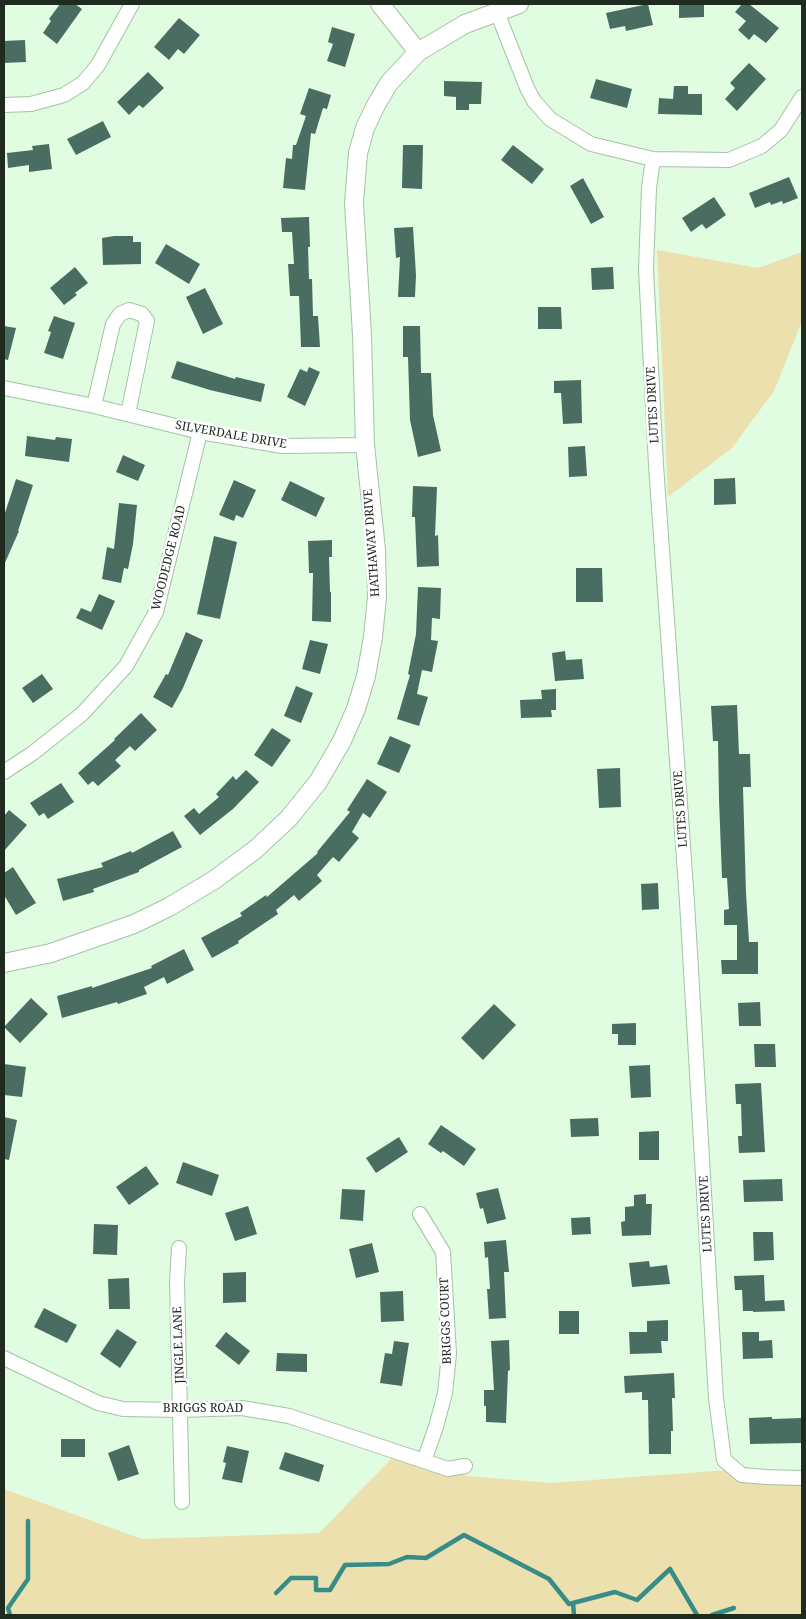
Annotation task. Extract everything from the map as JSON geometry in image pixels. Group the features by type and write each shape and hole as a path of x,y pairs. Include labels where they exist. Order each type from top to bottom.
{"street":[{"path":"4,105 31,104 64,95 83,83 98,65 132,4"},
{"path":"380,4 418,52"},
{"name":"HATHAWAY DRIVE","path":"4,963 51,953 134,924 169,907 214,880 256,849 289,818 318,782 342,741 356,709 366,676 373,637 377,597 376,550 364,444 362,335 354,203 358,154 364,128 390,83 418,52 465,24 519,4"},
{"path":"497,12 534,101 550,119 591,144 653,159 729,160 762,146 781,130 802,98"},
{"name":"LUTES DRIVE","path":"653,159 649,188 646,269 656,465 687,892 716,1398 724,1460 742,1475 802,1478"},
{"path":"94,406 113,324 120,314 129,310 142,314 147,321 128,414"},
{"name":"SILVERDALE DRIVE","path":"4,388 94,406 200,432 282,446 364,444"},
{"name":"WOODEDGE ROAD","path":"4,772 34,753 82,714 126,666 156,612 200,432"},
{"name":"BRIGGS COURT","path":"420,1214 443,1252 449,1354 445,1393 424,1461"},
{"name":"JINGLE LANE","path":"179,1248 177,1282 182,1502"},
{"name":"BRIGGS ROAD","path":"4,1358 98,1403 123,1409 242,1408 289,1416 448,1469 464,1466"}],"shaded area":[{"path":"657,250 758,268 802,252 802,321 774,391 732,448 668,497"},
{"path":"393,1457 468,1476 551,1483 729,1470 802,1478 802,1615 4,1615 4,1489 142,1539 319,1533"}],"building":[{"path":"60,4 75,4 82,9 57,44 43,33 51,21 49,19"},
{"path":"648,4 653,25 626,31 625,26 610,29 606,13"},
{"path":"679,4 704,4 704,17 679,18"},
{"path":"742,4 749,4 779,28 766,43 754,34 749,40 738,30 746,21 735,12"},
{"path":"179,18 200,35 184,54 178,49 169,60 154,47"},
{"path":"332,27 355,34 345,67 327,61 333,44 328,42"},
{"path":"25,40 26,62 4,63 4,41"},
{"path":"749,63 766,79 737,111 725,99 735,88 730,83"},
{"path":"148,72 164,88 143,108 139,105 129,115 117,102"},
{"path":"596,79 632,89 627,108 590,98"},
{"path":"444,81 482,82 481,104 469,104 469,110 456,110 456,97 444,96"},
{"path":"674,86 688,86 688,94 702,94 702,115 658,114 659,98 673,99"},
{"path":"309,88 331,95 327,109 323,108 315,134 311,133 305,190 283,188 286,158 292,159 293,145 296,145 306,116 300,114"},
{"path":"103,121 111,137 76,155 67,139"},
{"path":"49,144 52,169 29,172 29,165 8,168 7,153 33,150 32,146"},
{"path":"403,145 423,145 422,189 402,188"},
{"path":"513,145 544,169 532,184 501,160"},
{"path":"789,177 798,198 783,204 782,201 771,205 770,202 755,208 749,193"},
{"path":"583,178 604,217 591,224 570,186"},
{"path":"714,197 726,215 706,229 702,224 691,232 682,218"},
{"path":"309,217 309,279 312,279 313,316 318,316 320,347 301,347 299,296 290,296 288,264 294,264 292,232 282,232 281,218"},
{"path":"413,227 416,275 415,297 398,297 400,257 396,258 394,228"},
{"path":"133,236 133,242 141,242 141,264 103,265 102,238"},
{"path":"166,244 200,264 189,284 155,263"},
{"path":"75,267 88,283 64,305 50,288"},
{"path":"613,267 614,289 592,290 591,268"},
{"path":"205,288 223,324 203,334 186,297"},
{"path":"538,307 561,307 562,329 538,329"},
{"path":"54,316 75,323 63,359 44,353 51,332 48,331"},
{"path":"4,326 16,328 8,360 4,359"},
{"path":"403,326 420,326 421,373 431,373 433,415 441,451 418,457 410,420 408,357 403,357"},
{"path":"177,361 235,379 236,377 265,384 261,402 210,390 171,378"},
{"path":"309,367 320,372 305,406 287,397 300,369 307,372"},
{"path":"581,380 582,423 563,424 561,393 554,393 554,381"},
{"path":"27,436 55,440 56,437 72,439 69,462 25,456"},
{"path":"585,446 587,476 569,477 568,447"},
{"path":"123,455 145,465 138,481 116,472"},
{"path":"735,478 736,504 714,505 714,479"},
{"path":"16,479 33,485 19,531 4,565 4,516"},
{"path":"234,480 256,490 243,518 236,515 234,521 219,515"},
{"path":"290,481 325,498 316,517 281,500"},
{"path":"413,486 437,487 435,536 438,535 439,566 417,567 415,517 412,517"},
{"path":"119,503 137,505 128,569 124,568 121,583 102,579 107,547 114,549"},
{"path":"214,536 237,542 220,619 197,614"},
{"path":"332,540 332,557 329,557 331,622 312,621 313,573 309,573 308,541"},
{"path":"576,568 602,568 603,602 576,602"},
{"path":"418,587 441,588 440,619 432,618 431,640 438,641 432,672 422,670 417,694 428,697 419,726 397,719 410,675 408,674 416,634"},
{"path":"99,594 115,601 102,630 76,618 81,608 91,612"},
{"path":"186,632 203,640 183,688 172,708 153,697 166,674 168,675"},
{"path":"310,640 328,644 320,674 302,669"},
{"path":"565,651 566,660 582,659 584,679 555,681 552,653"},
{"path":"42,674 53,689 33,703 22,688"},
{"path":"296,686 313,693 301,723 284,716"},
{"path":"556,689 556,710 551,710 552,717 521,718 520,700 542,699 541,690"},
{"path":"737,705 739,754 750,754 751,787 743,787 746,893 749,942 758,942 758,974 722,974 721,960 737,960 737,925 724,925 724,910 729,909 727,878 722,878 718,741 713,741 711,706"},
{"path":"141,713 157,730 135,751 130,746 115,760 121,766 98,786 93,781 88,785 78,773 115,740"},
{"path":"272,728 291,740 272,767 254,755"},
{"path":"390,736 411,745 399,773 377,764"},
{"path":"620,768 621,807 599,808 597,769"},
{"path":"246,770 259,782 233,809 200,835 184,816 194,808 199,814 219,797 216,794 233,776 236,780"},
{"path":"367,779 387,792 370,818 363,813 352,832 359,838 339,862 333,857 317,875 322,881 299,901 294,895 276,910 278,914 238,941 239,943 212,958 201,938 242,916 240,913 266,895 267,897 318,853 350,812 347,810"},
{"path":"61,783 74,802 48,819 44,813 39,816 30,803"},
{"path":"9,810 27,825 4,851 4,816"},
{"path":"173,831 182,847 139,870 139,872 93,889 94,892 63,901 57,879 103,867 101,863 131,851 132,853"},
{"path":"13,867 36,903 16,915 4,895 4,873"},
{"path":"658,883 659,909 642,910 641,884"},
{"path":"184,949 194,970 167,984 164,977 144,987 147,994 118,1004 117,1002 62,1018 57,996 92,986 92,988 152,968 151,966"},
{"path":"31,998 48,1014 20,1043 4,1027"},
{"path":"760,1002 761,1026 739,1026 738,1003"},
{"path":"494,1004 516,1025 483,1060 461,1038"},
{"path":"636,1023 636,1045 618,1045 618,1034 612,1034 612,1024"},
{"path":"754,1044 775,1044 776,1067 755,1067"},
{"path":"4,1064 26,1067 22,1097 4,1095"},
{"path":"650,1065 651,1097 631,1098 629,1066"},
{"path":"761,1083 765,1152 739,1153 738,1136 742,1136 741,1104 736,1104 735,1084"},
{"path":"4,1117 17,1120 9,1160 4,1159"},
{"path":"598,1118 599,1136 571,1137 570,1119"},
{"path":"441,1125 476,1149 464,1166 443,1151 441,1153 428,1144"},
{"path":"659,1131 659,1160 639,1160 639,1132"},
{"path":"399,1137 408,1152 376,1173 366,1158"},
{"path":"183,1162 219,1175 212,1196 176,1183"},
{"path":"146,1166 159,1184 129,1205 116,1187"},
{"path":"782,1179 783,1201 744,1202 743,1180"},
{"path":"498,1188 506,1219 487,1224 483,1208 480,1209 476,1193"},
{"path":"342,1189 365,1190 363,1221 340,1219"},
{"path":"646,1194 646,1204 652,1204 651,1235 622,1236 621,1222 625,1221 625,1207 634,1206 634,1195"},
{"path":"248,1206 257,1234 235,1241 225,1213"},
{"path":"590,1217 591,1234 572,1235 571,1218"},
{"path":"94,1224 118,1225 117,1255 93,1254"},
{"path":"753,1232 773,1232 774,1260 754,1261"},
{"path":"506,1240 509,1272 504,1272 506,1318 489,1319 487,1289 490,1289 488,1257 485,1258 484,1242"},
{"path":"372,1243 379,1272 356,1278 349,1249"},
{"path":"649,1261 650,1267 667,1265 670,1284 632,1287 629,1263"},
{"path":"246,1272 246,1302 223,1303 223,1273"},
{"path":"764,1275 765,1301 784,1300 785,1311 743,1311 742,1290 735,1290 734,1276"},
{"path":"129,1278 130,1309 109,1309 108,1279"},
{"path":"403,1291 404,1321 381,1322 380,1292"},
{"path":"44,1308 77,1325 67,1343 34,1327"},
{"path":"559,1311 579,1311 579,1334 559,1334"},
{"path":"668,1320 668,1341 661,1341 662,1353 630,1354 629,1332 647,1332 647,1321"},
{"path":"117,1329 137,1342 120,1368 100,1354"},
{"path":"226,1332 250,1351 239,1365 215,1346"},
{"path":"742,1332 759,1332 759,1341 772,1340 773,1358 743,1359"},
{"path":"509,1340 510,1370 508,1371 506,1423 486,1422 484,1390 494,1390 491,1341"},
{"path":"394,1341 409,1343 402,1386 380,1383 385,1353 392,1354"},
{"path":"277,1353 307,1354 307,1372 276,1371"},
{"path":"674,1373 675,1398 672,1398 673,1431 671,1431 671,1454 649,1454 648,1400 642,1400 642,1392 625,1393 624,1376"},
{"path":"772,1417 772,1419 802,1418 802,1443 750,1444 749,1418"},
{"path":"61,1439 85,1439 85,1457 61,1457"},
{"path":"129,1445 139,1474 118,1481 108,1453"},
{"path":"227,1446 249,1451 242,1483 222,1479 226,1463 223,1462"},
{"path":"285,1452 324,1465 319,1482 279,1469"}],"waterway":[{"path":"10,1615 8,1608 28,1579 28,1521"},
{"path":"276,1593 291,1578 316,1578 316,1590 330,1590 345,1565 389,1564 407,1557 426,1558 464,1535 549,1579 569,1604 615,1592 637,1600 670,1569 697,1615"},
{"path":"573,1603 574,1615"},
{"path":"712,1615 734,1608"}]}
